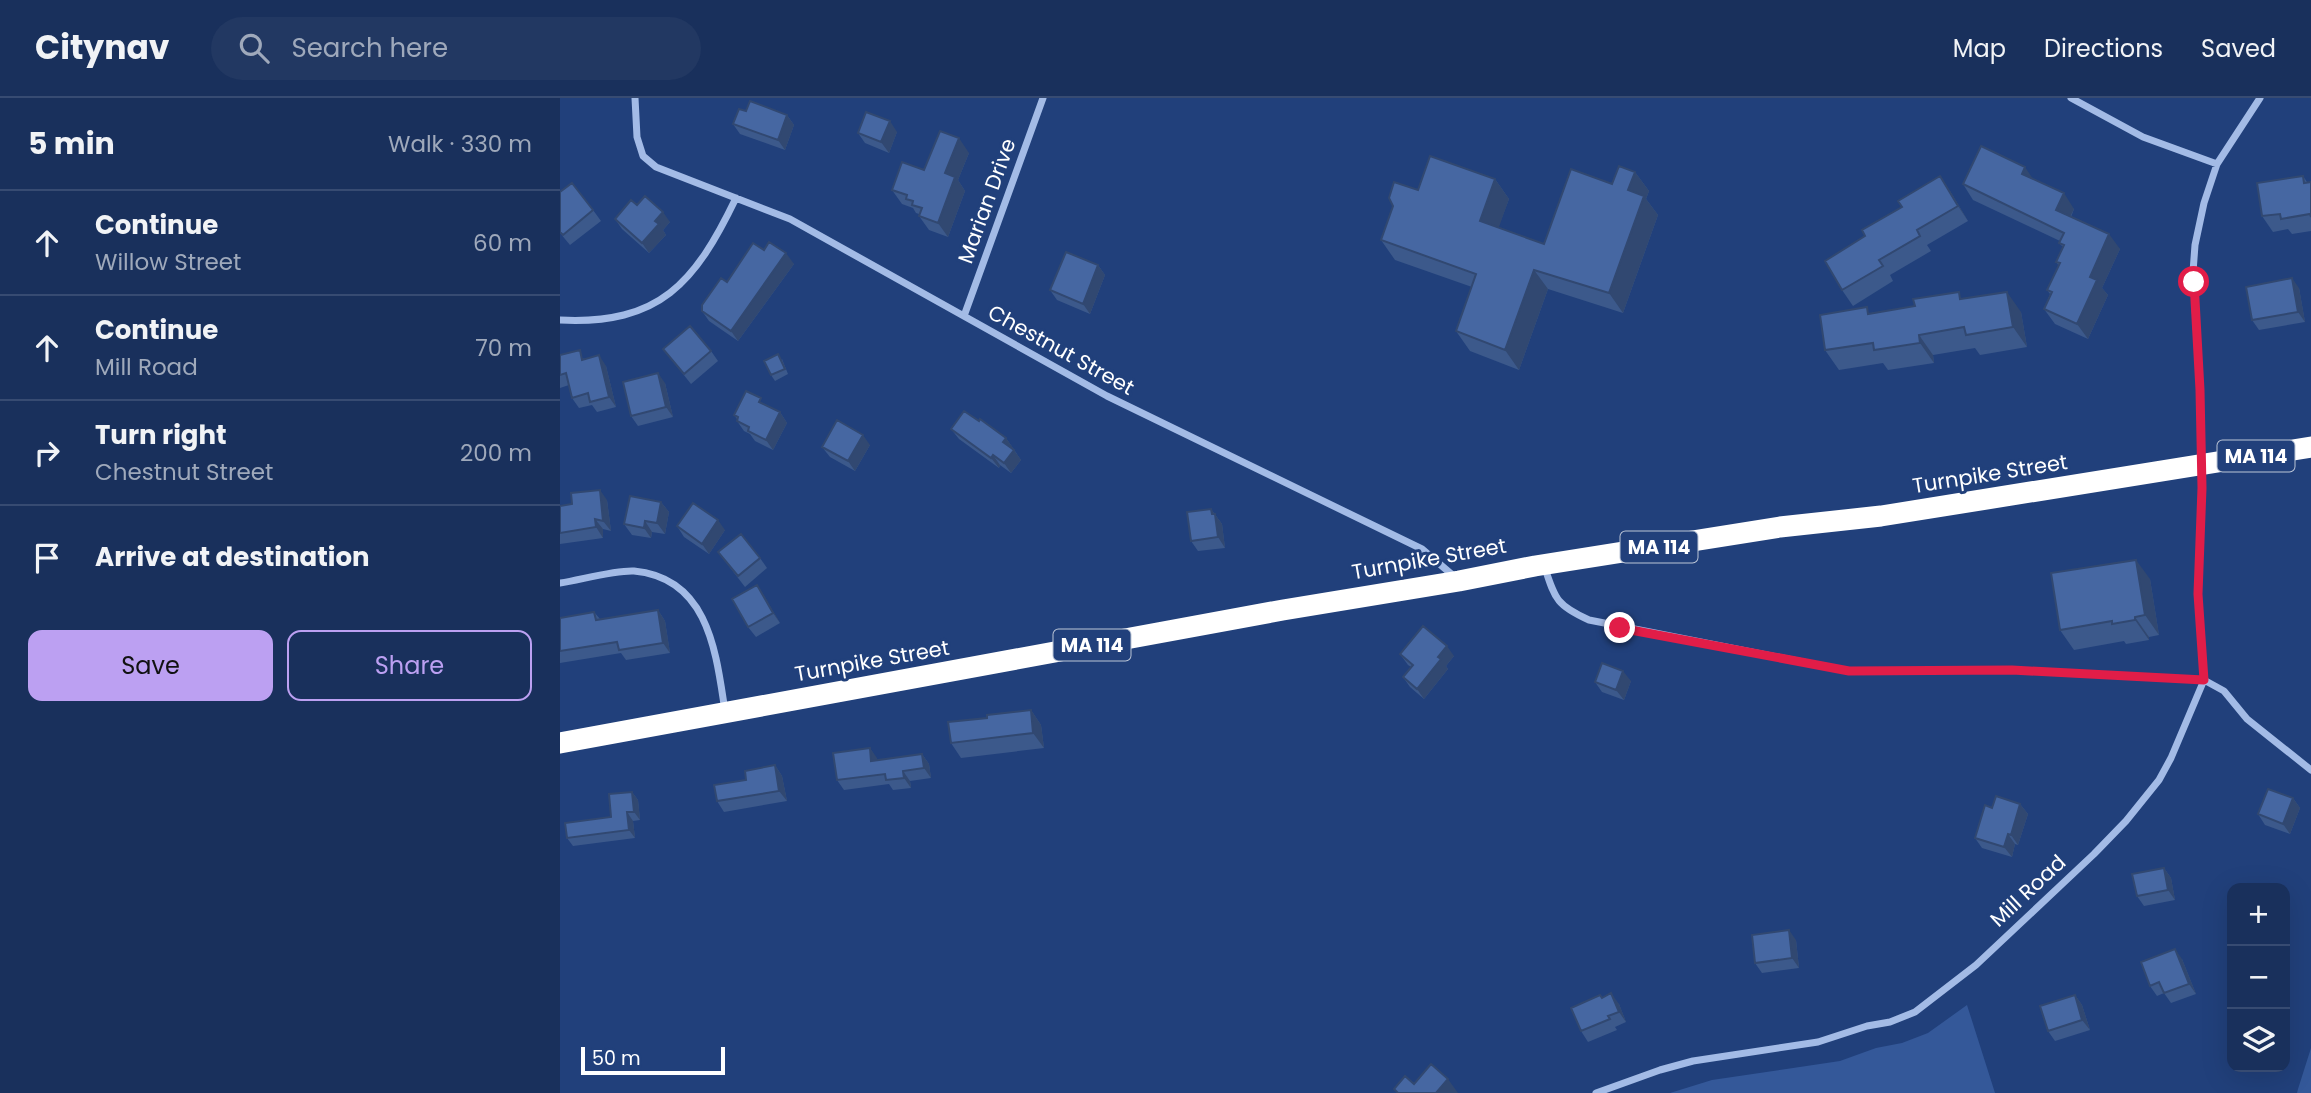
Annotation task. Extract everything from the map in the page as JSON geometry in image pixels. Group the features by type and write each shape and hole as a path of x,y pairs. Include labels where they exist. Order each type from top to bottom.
{"highway":[{"name":"Turnpike Street","path":"560,743 1543,564 1780,527 1881,516 2311,447"}],"street":[{"name":"Chestnut Street","path":"635,98 637,137 643,156 656,167 790,219 833,241 1107,396 1422,549 1460,581"},
{"name":"Marian Drive","path":"964,316 1043,98"},
{"path":"2071,98 2143,137 2217,164"},
{"name":"Mill Road","path":"1596,1093 1693,1061 1818,1042 1867,1026 1891,1022 1915,1012 1976,965 2104,844 2159,780 2204,680 2198,594 2201,465 2200,390 2193,272 2195,245 2204,203 2217,164 2260,98"},
{"path":"560,320 624,317 660,300 681,284 703,259 719,235 736,198"},
{"path":"1543,564 1552,590 1564,609 1589,620 1823,667 1849,671 2012,670 2204,680 2224,691 2247,719 2311,771"},
{"path":"560,583 632,571 650,574 686,594 700,611 710,632 717,657 725,712"}],"shaded area":[{"path":"1967,1005 1995,1093 1670,1093 1712,1080 1840,1061 1876,1048 1902,1043 1928,1033"},
{"path":"2311,1048 2311,1093 2297,1093 2298,1089"}],"building":[{"path":"750,101 787,115 778,140 733,124 739,109 746,111"},
{"path":"866,112 890,121 881,142 858,133"},
{"path":"940,131 959,138 945,173 955,177 938,223 919,216 922,208 912,205 913,201 906,199 907,195 892,190 902,162 924,170"},
{"path":"1981,146 2025,167 2022,174 2064,193 2056,210 2109,234 2090,277 2097,280 2077,324 2044,309 2052,292 2047,290 2060,263 2056,262 2064,245 2059,243 2064,233 1963,184"},
{"path":"1430,156 1495,179 1480,221 1544,244 1571,169 1612,184 1619,166 1635,172 1628,190 1644,196 1609,293 1534,270 1505,350 1456,331 1476,274 1381,240 1393,206 1389,198 1394,182 1418,190"},
{"path":"1940,176 1958,206 1917,230 1920,236 1879,260 1883,266 1842,290 1825,261 1865,236 1862,230 1902,207 1898,201"},
{"path":"2303,176 2304,183 2311,182 2311,217 2310,214 2281,219 2280,214 2262,216 2257,183"},
{"path":"572,183 593,210 563,235 560,232 560,192"},
{"path":"645,196 663,212 655,221 659,224 642,243 615,219 631,200 637,205"},
{"path":"769,242 786,253 731,331 702,311 702,305 721,278 727,282 753,243 764,250"},
{"path":"1066,252 1098,265 1083,304 1050,290"},
{"path":"2292,278 2298,312 2252,320 2246,287"},
{"path":"1959,292 1960,299 2007,292 2013,327 1966,335 1964,327 1919,335 1920,343 1874,350 1873,343 1825,350 1820,315 1867,307 1868,314 1915,306 1913,299"},
{"path":"690,326 711,351 684,374 663,349"},
{"path":"580,350 582,360 599,355 609,397 590,402 588,393 572,398 566,373 560,375 560,355"},
{"path":"778,354 785,369 771,375 764,361"},
{"path":"658,373 666,407 631,416 623,382"},
{"path":"746,391 761,398 759,402 780,412 766,440 748,431 749,427 737,421 738,417 734,415"},
{"path":"964,411 1006,438 1003,442 1014,450 1004,463 993,455 991,458 951,429"},
{"path":"837,420 863,435 848,461 822,447"},
{"path":"600,490 603,521 595,519 596,527 560,533 560,506 572,504 571,493"},
{"path":"630,496 661,502 657,523 645,521 644,528 624,524"},
{"path":"693,503 718,520 702,544 677,526"},
{"path":"1211,509 1212,514 1215,514 1218,537 1191,541 1187,512"},
{"path":"741,534 760,558 738,576 718,552"},
{"path":"2136,560 2145,615 2135,617 2135,620 2060,630 2051,573"},
{"path":"757,585 773,613 748,627 732,599"},
{"path":"658,610 663,643 619,650 617,642 560,651 560,618 594,612 596,620"},
{"path":"1423,626 1447,646 1438,657 1441,659 1417,689 1403,677 1413,665 1400,654"},
{"path":"1602,663 1623,671 1616,690 1595,682"},
{"path":"1031,710 1033,733 951,743 948,722"},
{"path":"870,748 871,761 922,754 924,768 903,771 904,778 886,780 885,774 837,780 833,753"},
{"path":"775,765 779,791 717,801 714,785 746,780 745,771"},
{"path":"2268,789 2293,798 2283,824 2258,814"},
{"path":"632,792 634,812 627,812 629,830 567,838 565,823 611,817 609,794"},
{"path":"1996,796 2020,804 2011,835 2008,834 2004,847 1975,838 1985,805 1992,808"},
{"path":"2164,868 2168,890 2137,896 2132,874"},
{"path":"1789,930 1792,958 1755,963 1752,935"},
{"path":"2175,949 2189,984 2164,993 2159,982 2150,986 2141,962"},
{"path":"1611,993 1619,1012 1608,1016 1610,1019 1581,1031 1571,1008"},
{"path":"2075,995 2082,1020 2048,1031 2040,1006"},
{"path":"1431,1064 1448,1079 1436,1093 1398,1093 1394,1089 1405,1076 1414,1084"}],"route":[{"path":"1620,628 1849,671 2012,670 2204,680 2198,594 2202,488 2194,282"}]}
